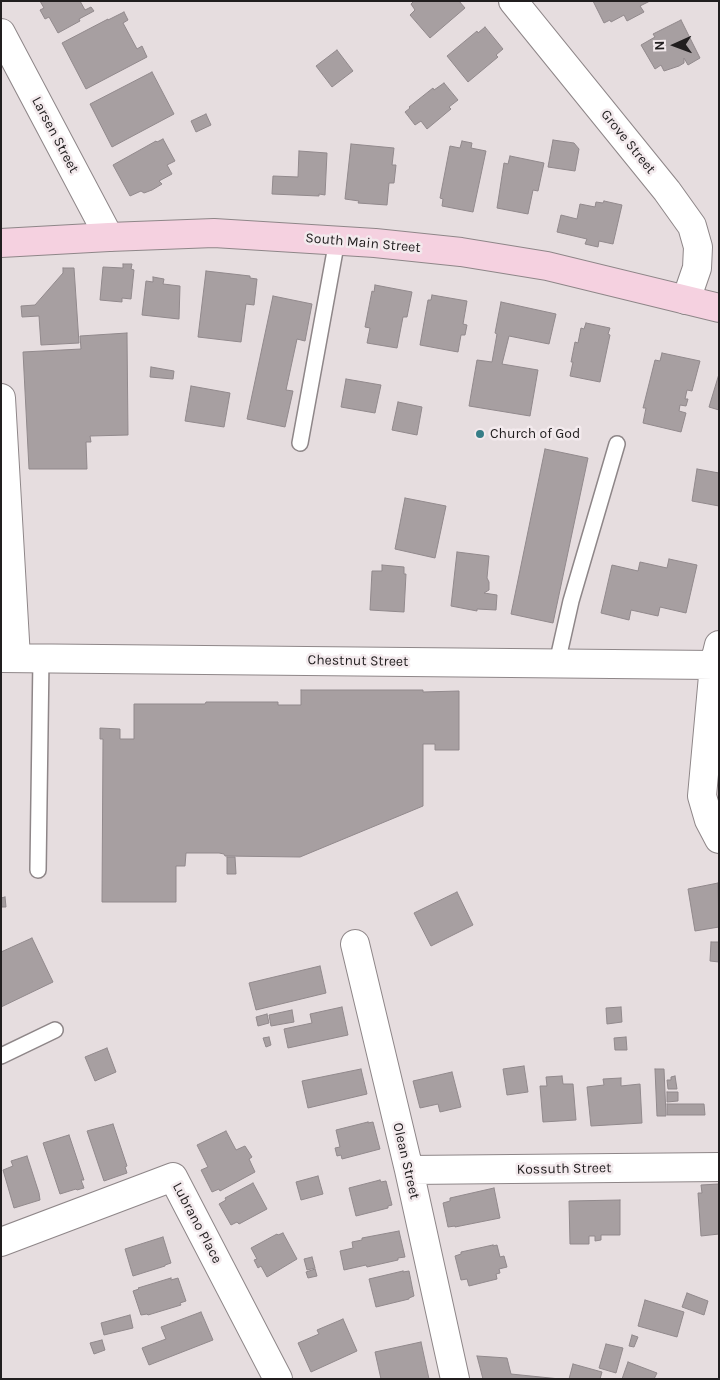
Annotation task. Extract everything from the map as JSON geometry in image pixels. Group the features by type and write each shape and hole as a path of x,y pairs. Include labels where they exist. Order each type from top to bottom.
{"main road":[{"name":"South Main Street","path":"1,243 214,233 375,243 461,252 547,266 719,308"}],"street":[{"name":"Grove Street","path":"513,1 667,191 708,246 697,268 686,300"},
{"name":"Larsen Street","path":"1,33 109,237"},
{"path":"1,398 19,658"},
{"path":"716,655 709,820 719,839"},
{"name":"Chestnut Street","path":"19,658 557,663 716,655"},
{"name":"Olean Street","path":"355,944 409,1170 455,1379"},
{"name":"Kossuth Street","path":"409,1170 719,1167"},
{"name":"Lubrano Place","path":"1,1242 173,1177 278,1379"}],"lane":[{"path":"300,443 336,240"},
{"path":"557,663 571,602 617,444"},
{"path":"19,658 38,870"},
{"path":"1,1056 56,1030"}],"building":[{"path":"40,1 80,1 85,10 91,7 94,11 58,33 49,17 45,19 40,10 44,8"},
{"path":"414,1 459,1 465,8 430,38 410,15 415,10 411,4"},
{"path":"593,1 650,1 640,6 644,12 627,21 624,15 611,22 610,20 604,23"},
{"path":"124,12 128,20 123,23 137,49 142,46 147,57 86,89 62,43"},
{"path":"681,20 700,58 688,65 684,58 684,63 664,71 661,65 655,69 641,45 655,37 653,34"},
{"path":"485,27 503,49 496,55 498,57 468,82 447,56 477,31 478,33"},
{"path":"337,50 353,71 332,87 316,66"},
{"path":"152,72 174,114 112,147 90,104"},
{"path":"444,83 458,100 449,107 451,109 427,129 421,121 415,125 405,112 433,88 434,90"},
{"path":"206,114 211,125 196,132 191,121"},
{"path":"163,139 175,161 167,165 172,174 159,181 162,184 152,190 144,193 141,191 130,196 113,165"},
{"path":"553,140 574,143 579,149 575,171 548,167"},
{"path":"462,141 472,143 471,148 486,151 473,212 442,206 443,199 440,198 450,146 460,148"},
{"path":"351,144 394,148 392,165 396,165 394,183 389,183 387,205 358,203 359,201 345,199"},
{"path":"299,151 327,153 325,195 272,194 273,176 298,177"},
{"path":"510,156 544,163 538,191 533,190 528,214 497,208 504,163 508,164"},
{"path":"604,201 622,205 613,244 599,241 598,247 585,244 587,239 557,232 561,215 577,219 580,204 595,207 596,202 603,203"},
{"path":"123,264 132,264 131,269 134,270 131,299 122,298 122,302 100,300 103,267 123,268"},
{"path":"63,268 74,268 79,343 41,345 39,316 22,317 21,306 35,305 63,273"},
{"path":"206,271 250,276 250,278 257,279 254,305 246,304 241,342 198,337"},
{"path":"153,277 164,279 163,284 180,286 179,319 142,315 146,281 153,282"},
{"path":"375,285 412,292 407,317 403,317 397,348 367,343 370,328 365,327 372,291 374,292"},
{"path":"432,295 467,301 463,324 467,325 465,335 461,335 458,352 420,345 428,300 431,300"},
{"path":"273,296 312,304 305,341 297,339 286,390 293,391 285,427 247,419"},
{"path":"501,302 556,314 549,344 509,336 502,364 538,370 530,416 469,406 477,360 492,362"},
{"path":"586,323 610,328 600,382 570,376 575,342 578,343 581,328 584,329"},
{"path":"127,333 128,435 90,436 91,442 86,442 87,469 29,469 23,352 81,349 80,336"},
{"path":"662,353 700,361 692,391 687,390 685,399 688,399 686,406 680,405 679,411 686,413 681,432 643,423 646,408 643,408 655,360 660,361"},
{"path":"151,367 174,371 173,379 150,377"},
{"path":"719,374 719,410 709,407"},
{"path":"346,379 381,385 375,413 341,407"},
{"path":"191,386 230,393 224,427 185,421"},
{"path":"398,402 422,407 417,435 392,430"},
{"path":"545,449 588,458 553,623 511,614"},
{"path":"697,469 719,473 719,506 692,501"},
{"path":"405,498 446,506 435,558 395,549"},
{"path":"457,552 489,556 487,578 489,590 484,593 497,595 496,610 477,609 477,611 451,606"},
{"path":"669,559 697,565 686,613 660,607 658,616 631,610 629,620 601,613 612,565 638,571 640,562 667,568"},
{"path":"382,565 404,567 404,574 406,574 404,612 370,610 372,571 382,571"},
{"path":"301,690 459,691 459,750 435,750 435,744 423,744 423,806 300,857 225,856 219,853 186,853 185,866 176,866 176,902 102,902 103,739 100,739 100,728 120,729 120,739 134,739 134,704 278,702 278,705 301,705"},
{"path":"227,857 235,857 236,874 227,874"},
{"path":"718,883 719,927 695,931 688,889"},
{"path":"457,892 473,925 431,946 414,913"},
{"path":"5,897 6,907 1,907 1,898"},
{"path":"32,938 53,982 1,1007 1,952"},
{"path":"711,942 719,942 719,962 710,961"},
{"path":"320,966 326,993 256,1010 249,983"},
{"path":"342,1007 348,1035 288,1048 284,1029 312,1023 310,1014"},
{"path":"621,1007 622,1022 607,1024 606,1008"},
{"path":"292,1010 294,1022 271,1026 269,1015"},
{"path":"267,1014 269,1023 258,1026 256,1017"},
{"path":"269,1037 271,1045 266,1047 263,1038"},
{"path":"626,1037 627,1050 615,1050 614,1038"},
{"path":"107,1048 116,1072 95,1081 85,1057"},
{"path":"524,1066 528,1092 507,1095 503,1069"},
{"path":"361,1069 367,1094 308,1108 302,1081"},
{"path":"655,1069 664,1069 666,1116 657,1116"},
{"path":"452,1072 461,1107 440,1112 438,1104 420,1108 413,1081"},
{"path":"562,1076 563,1084 573,1084 576,1120 543,1122 540,1086 547,1086 546,1077"},
{"path":"675,1076 677,1089 668,1089 667,1080 671,1080 671,1077"},
{"path":"621,1078 621,1086 640,1084 642,1123 591,1126 587,1087 604,1085 603,1079"},
{"path":"667,1092 678,1092 678,1101 667,1102"},
{"path":"667,1104 704,1104 705,1115 667,1115"},
{"path":"373,1122 380,1149 342,1159 341,1155 337,1156 335,1148 340,1147 336,1130"},
{"path":"113,1124 127,1166 125,1167 127,1173 104,1181 87,1131"},
{"path":"226,1131 236,1150 245,1146 252,1157 249,1159 255,1172 220,1191 219,1189 212,1192 201,1170 208,1167 197,1145"},
{"path":"69,1135 84,1180 81,1180 84,1188 60,1194 43,1143"},
{"path":"27,1156 40,1200 14,1208 3,1170 13,1166 11,1161"},
{"path":"318,1176 323,1194 301,1200 296,1182"},
{"path":"380,1180 381,1182 386,1181 392,1205 388,1206 388,1208 356,1216 349,1188"},
{"path":"253,1183 267,1209 239,1224 237,1222 231,1225 219,1204 226,1200 225,1198"},
{"path":"719,1184 719,1234 701,1236 698,1193 702,1193 701,1185"},
{"path":"494,1188 500,1218 448,1227 443,1203 450,1201 450,1198"},
{"path":"620,1200 620,1235 601,1235 601,1240 595,1241 595,1236 589,1236 589,1244 570,1244 569,1201"},
{"path":"399,1231 405,1257 367,1267 366,1265 344,1270 340,1251 353,1248 352,1242 362,1240 362,1238"},
{"path":"283,1233 297,1259 267,1277 261,1266 258,1268 254,1260 257,1259 251,1248 277,1234"},
{"path":"163,1237 171,1263 133,1276 125,1249"},
{"path":"497,1245 500,1257 504,1256 507,1267 499,1269 500,1273 496,1274 497,1279 469,1286 467,1279 461,1280 455,1256 461,1254 461,1252"},
{"path":"312,1257 315,1268 307,1270 304,1259"},
{"path":"315,1269 317,1276 308,1278 306,1272"},
{"path":"409,1271 414,1296 376,1307 369,1279"},
{"path":"171,1278 171,1280 178,1278 186,1301 180,1303 181,1305 148,1315 141,1315 133,1291"},
{"path":"687,1293 708,1301 704,1315 682,1307"},
{"path":"645,1300 684,1312 677,1337 638,1326"},
{"path":"201,1312 213,1340 149,1365 142,1348 166,1339 161,1327"},
{"path":"130,1315 133,1328 104,1335 101,1323"},
{"path":"343,1319 357,1351 311,1372 298,1343 319,1334 317,1330"},
{"path":"632,1335 638,1337 634,1347 629,1346"},
{"path":"102,1340 105,1350 94,1354 90,1343"},
{"path":"421,1342 429,1379 381,1379 375,1352"},
{"path":"606,1344 623,1348 616,1373 599,1368"},
{"path":"477,1356 507,1358 511,1374 560,1379 483,1379"},
{"path":"628,1362 657,1373 654,1379 622,1379"},
{"path":"573,1364 602,1372 600,1379 569,1379"}],"place":[{"name":"Church of God","path":"480,434"}]}
